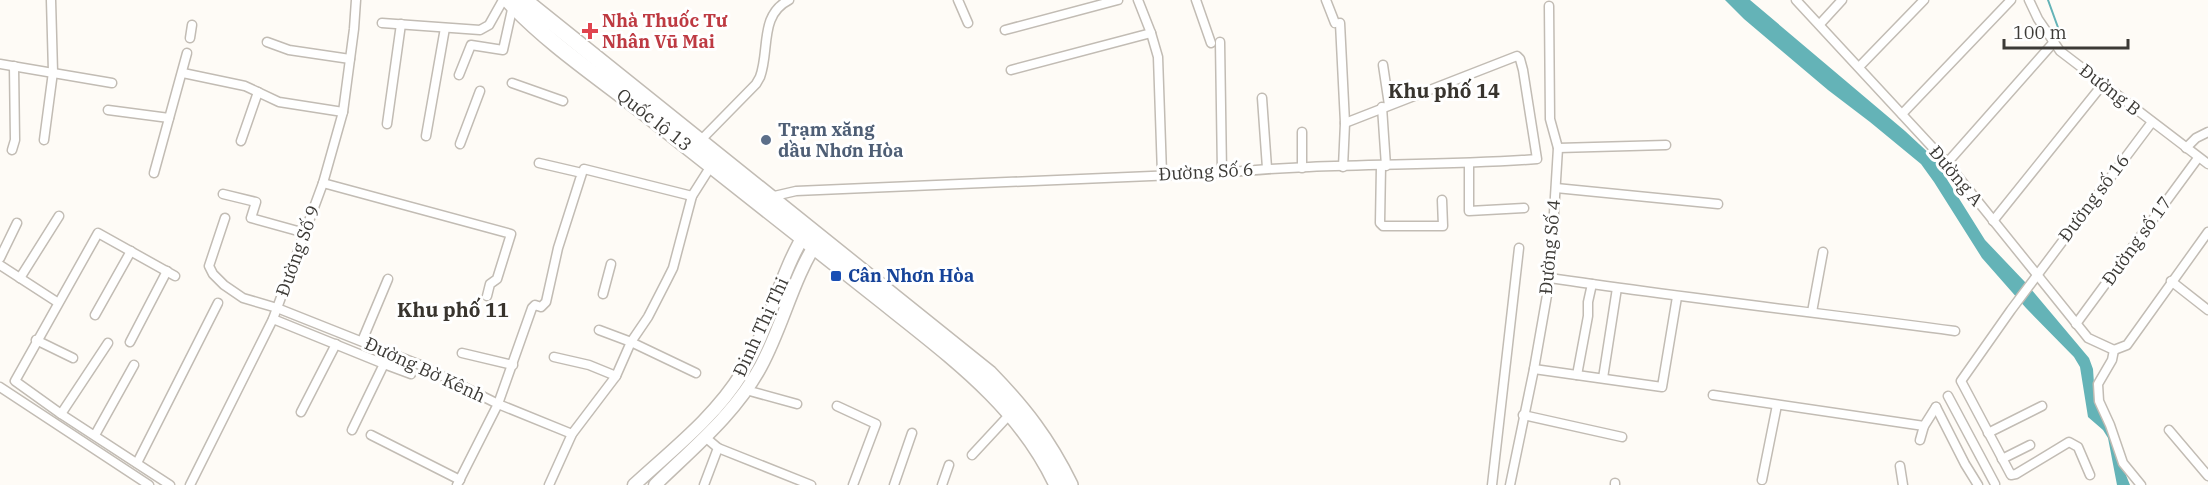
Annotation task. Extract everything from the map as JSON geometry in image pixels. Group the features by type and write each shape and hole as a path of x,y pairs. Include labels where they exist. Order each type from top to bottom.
{"highway":[{"name":"Quốc lộ 13","path":"512,1 700,141 770,197 811,237 960,363 1011,413 1041,454 1057,485"},
{"name":"Quốc lộ 13","path":"512,1 556,43 711,166 811,237 989,373 1020,404 1041,433 1070,485"}],"street":[{"path":"44,140 53,72 51,0"},
{"name":"Đường Số 9","path":"190,485 273,320 323,183 343,112 356,0"},
{"path":"700,141 756,84 763,69 772,13 789,0"},
{"path":"958,0 968,23"},
{"path":"1005,30 1118,0"},
{"path":"1138,0 1152,33 1158,57 1162,174"},
{"path":"1196,0 1215,43 1222,173"},
{"path":"1326,0 1338,23 1345,123 1343,167"},
{"name":"Đường A","path":"1796,0 1947,163 2088,338 2114,350"},
{"path":"1820,24 1842,0"},
{"path":"1859,67 1924,0"},
{"path":"1902,114 2011,0"},
{"name":"Đường B","path":"2029,0 2038,19 2060,51 2208,165"},
{"path":"382,22 485,29 512,1"},
{"path":"459,75 471,45 503,50 512,1"},
{"name":"Đường Số 4","path":"1509,485 1534,369 1550,278 1558,148 1550,119 1549,6"},
{"path":"387,124 401,24"},
{"path":"190,38 192,25"},
{"path":"426,136 445,28"},
{"path":"1011,70 1152,33"},
{"path":"267,42 289,50 350,59"},
{"path":"1947,163 2054,42"},
{"path":"154,173 187,53"},
{"name":"Đường Số 6","path":"770,197 796,191 1222,173 1267,168 1383,166 1537,159 1523,70 1520,58 1516,56 1386,106"},
{"path":"0,64 112,83"},
{"path":"1383,65 1386,106 1380,223 1383,226 1443,226 1442,200"},
{"path":"12,150 15,140 14,66"},
{"path":"183,73 245,86 279,102 343,112"},
{"path":"512,83 563,101"},
{"path":"1994,221 2103,84"},
{"path":"241,141 258,92"},
{"path":"460,144 480,92"},
{"path":"1262,98 1267,168"},
{"path":"1345,123 1386,106"},
{"path":"108,110 169,118"},
{"name":"Đường số 16","path":"1988,433 1961,381 2037,274 2152,122"},
{"path":"1302,132 1302,168"},
{"path":"2186,148 2196,138 2208,132"},
{"path":"1558,148 1666,145"},
{"name":"Đường số 17","path":"2076,324 2198,158"},
{"path":"539,163 692,196"},
{"path":"1469,163 1469,210 1524,208"},
{"path":"552,484 572,434 616,376 631,342 648,317 673,268 692,196 711,166"},
{"path":"370,435 458,482 498,404 532,308 535,305 541,307 546,302 558,248 583,171"},
{"path":"323,183 511,234 496,280 490,284 487,296"},
{"path":"1556,188 1718,204"},
{"path":"223,194 256,202 251,218 305,233"},
{"path":"20,278 59,216"},
{"name":"Đường Bờ Kênh","path":"225,218 209,262 210,269 224,285 236,294 418,364 498,404 572,434"},
{"path":"0,258 17,223"},
{"path":"2141,485 2123,463 2110,425 2098,401 2098,384 2112,360 2114,350 2127,345 2208,232"},
{"path":"130,342 171,274 98,233 57,302 15,381 170,485"},
{"name":"Đinh Thị Thi","path":"655,485 732,410 746,390 769,351 811,237"},
{"name":"Đinh Thị Thi","path":"634,485 697,427 729,393 754,351 811,237"},
{"path":"1492,485 1519,248"},
{"path":"95,315 131,251"},
{"path":"1812,312 1823,252"},
{"path":"603,294 611,264"},
{"path":"0,265 57,302"},
{"path":"1550,278 1677,297 1955,331"},
{"path":"362,342 388,279"},
{"path":"2171,281 2208,310"},
{"path":"1577,375 1592,284"},
{"path":"1603,378 1617,288"},
{"path":"1534,369 1662,387 1677,297"},
{"path":"137,463 218,303"},
{"path":"273,320 411,374"},
{"path":"599,330 631,342 696,373"},
{"path":"36,340 73,358"},
{"path":"61,414 108,343"},
{"path":"301,412 336,344"},
{"path":"462,353 513,365"},
{"path":"554,357 589,365 616,376"},
{"path":"352,430 384,364"},
{"path":"95,435 134,366"},
{"path":"0,387 150,485"},
{"path":"746,390 797,404"},
{"path":"1713,395 1924,426"},
{"path":"1948,396 1995,484"},
{"path":"1762,480 1777,405"},
{"path":"837,406 876,424 853,485"},
{"path":"2042,406 1988,433 2013,476 2069,441 2078,447 2091,476"},
{"path":"1920,440 1924,426 1936,407 1978,485"},
{"path":"972,455 1011,413"},
{"path":"1523,415 1622,437"},
{"path":"2169,430 2208,476"},
{"path":"894,485 912,433"},
{"path":"705,437 718,448 811,485"},
{"path":"2002,459 2030,445"},
{"path":"704,485 718,448"},
{"path":"942,485 949,465"},
{"path":"1900,466 1903,485"}],"water":[{"path":"1725,0 1750,0 1933,157 1985,240 2025,282 2089,358 2093,369 2095,398 2130,485 2117,485 2108,438 2103,430 2088,417 2080,367 2074,357 2026,308 1982,258 1921,164 1828,90 1744,19"}],"waterway":[{"path":"2048,0 2060,33"}],"place":[{"name":"Nhà Thuốc Tư Nhân Vū Mai","path":"590,31"},
{"name":"Trạm xăng dầu Nhơn Hòa","path":"766,140"},
{"name":"Cân Nhơn Hòa","path":"836,276"}],"district":[{"name":"Khu phố 14","path":"1444,91"},
{"name":"Khu phố 11","path":"453,310"}]}
